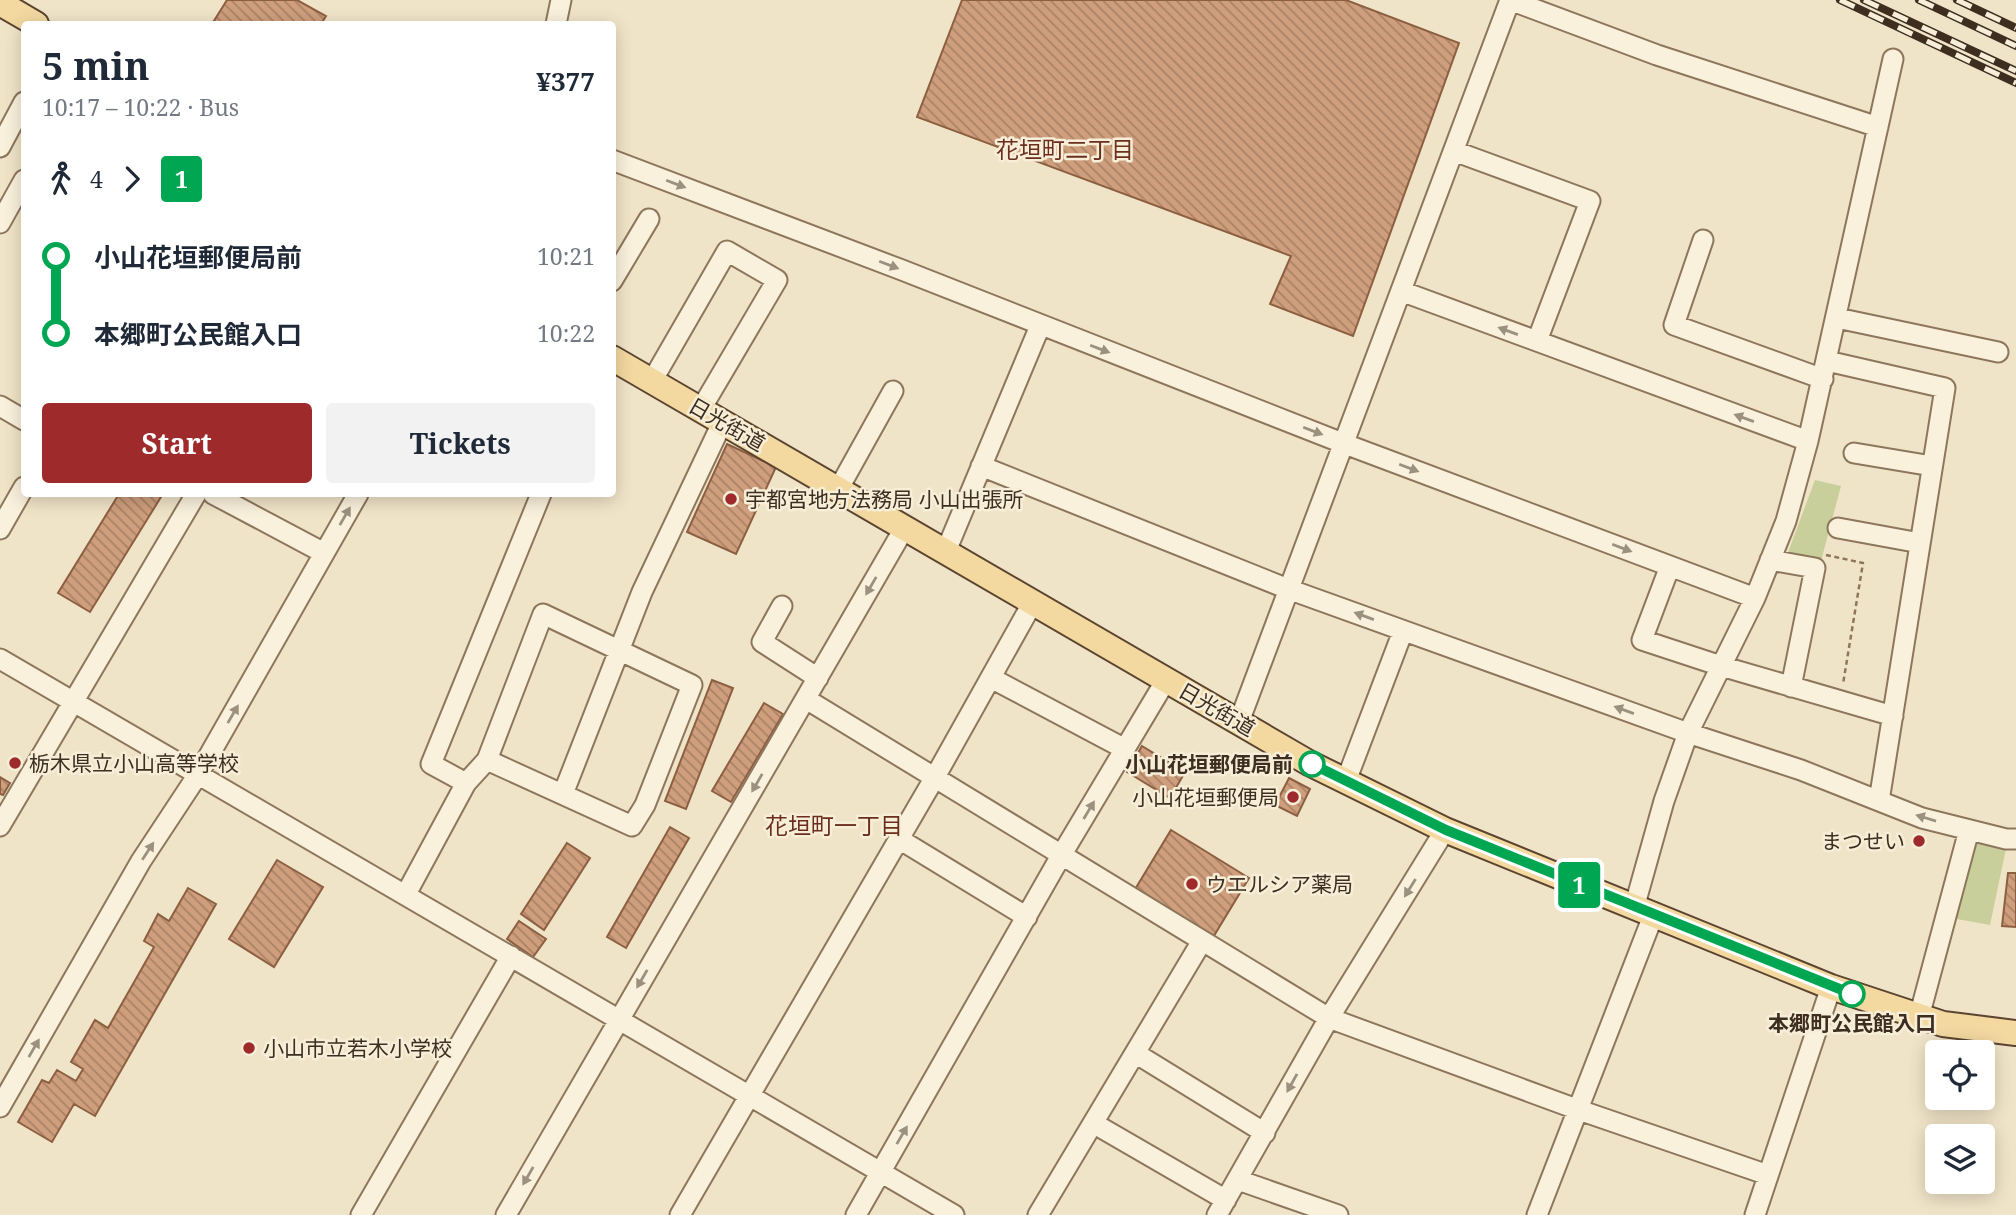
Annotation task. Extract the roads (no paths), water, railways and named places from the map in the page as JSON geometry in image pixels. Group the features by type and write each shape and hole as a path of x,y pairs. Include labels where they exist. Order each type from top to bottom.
{"main road":[{"path":"0,3 31,21"},
{"name":"日光街道","path":"616,360 1239,723 1346,781 1446,830 1831,987 1944,1024 2016,1033"}],"street":[{"path":"557,21 561,0"},
{"path":"1239,723 1510,0 1657,55 1878,127"},
{"path":"1537,1215 1578,1110 1644,912 1664,802 1688,733 1755,598 1786,521 1825,370 1893,59"},
{"path":"0,147 21,108"},
{"path":"1454,151 1590,201 1536,341"},
{"path":"616,162 890,265 1345,444 1755,598"},
{"path":"0,223 21,188"},
{"path":"616,274 649,219"},
{"path":"1703,240 1674,325 1825,370 1945,388 1879,801"},
{"path":"652,381 727,251 777,280 701,409"},
{"path":"1401,291 1808,441"},
{"path":"1837,318 1998,352"},
{"path":"946,551 1040,326"},
{"path":"839,488 894,391"},
{"path":"0,406 21,417"},
{"path":"563,794 642,592 723,422"},
{"path":"1854,453 1932,466"},
{"path":"981,466 1289,589 1688,733 1801,770 1922,818 2016,839"},
{"path":"0,529 21,492"},
{"path":"0,826 194,497"},
{"path":"219,497 324,553"},
{"path":"0,1107 141,861 199,773 356,497"},
{"path":"466,783 431,764 540,497"},
{"path":"506,1215 905,527"},
{"path":"1838,528 1920,544"},
{"path":"1770,560 1815,568 1791,687"},
{"path":"1670,566 1642,640 1893,716"},
{"path":"680,1215 935,777 1033,602"},
{"path":"782,606 762,642 818,678"},
{"path":"406,894 466,783 487,760 544,614 692,685 645,805 632,827 487,760"},
{"path":"1346,781 1404,631"},
{"path":"0,659 954,1215"},
{"path":"990,678 1125,750"},
{"path":"856,1215 1062,854 1167,680"},
{"path":"806,699 1329,1018 1578,1110 1768,1175"},
{"path":"1093,1123 1221,1207 1329,1018 1446,830"},
{"path":"1919,1017 1969,830"},
{"path":"899,839 1027,917"},
{"path":"1038,1215 1202,941"},
{"path":"361,1215 512,956"},
{"path":"1755,1215 1831,987"},
{"path":"1135,1053 1265,1133"},
{"path":"1237,1180 1338,1215"}],"railway":[{"path":"1840,0 2016,83"},
{"path":"1864,0 2016,71"},
{"path":"1919,0 2016,46"},
{"path":"1957,0 2016,28"}],"place":[{"name":"宇都宮地方法務局 小山出張所","path":"731,499"},
{"name":"栃木県立小山高等学校","path":"15,763"},
{"name":"小山花垣郵便局前","path":"1312,764"},
{"name":"小山花垣郵便局","path":"1293,797"},
{"name":"まつせい","path":"1919,841"},
{"name":"ウエルシア薬局","path":"1192,884"},
{"name":"本郷町公民館入口","path":"1852,994"},
{"name":"小山市立若木小学校","path":"249,1048"}],"district":[{"name":"花垣町二丁目","path":"1065,149"},
{"name":"花垣町一丁目","path":"834,825"}]}
